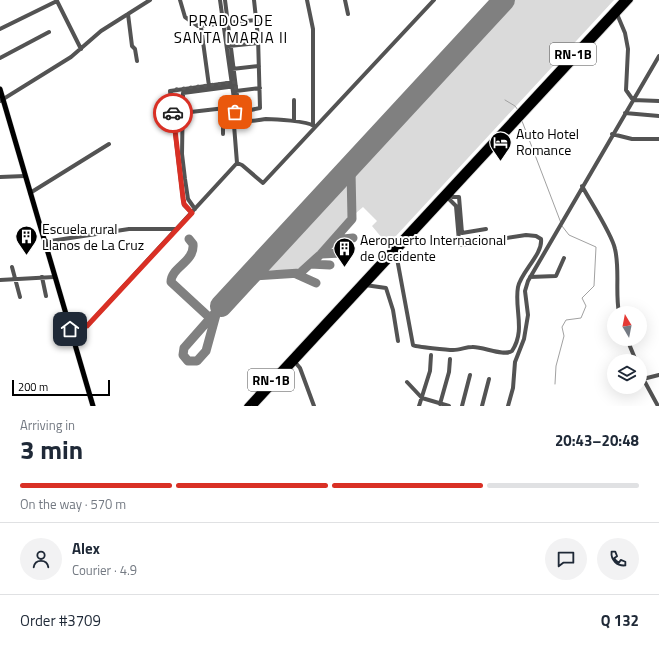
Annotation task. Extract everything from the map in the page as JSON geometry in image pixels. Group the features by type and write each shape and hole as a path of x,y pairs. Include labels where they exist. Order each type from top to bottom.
{"highway":[{"name":"RN-1B","path":"254,406 448,195 623,0"},
{"path":"617,14 617,10 626,0"},
{"name":"RN-1B","path":"247,406 520,114 630,0"},
{"path":"295,362 316,331"},
{"name":"RN-1B","path":"295,354 295,362"}],"main road":[{"path":"0,89 93,406"}],"street":[{"path":"138,0 141,6"},
{"path":"2,100 71,57 101,31 150,0"},
{"path":"180,0 185,17 196,26 201,27 256,20"},
{"path":"230,0 222,1 240,118 246,121 268,119 304,122 314,126"},
{"path":"238,112 260,109 258,43 254,0"},
{"path":"307,0 313,29 314,126"},
{"path":"345,0 348,14"},
{"path":"237,163 242,165 263,183 314,126 434,0"},
{"path":"0,29 57,1 81,49"},
{"path":"128,14 132,46 137,61"},
{"path":"617,14 625,33 628,49 626,90 633,100"},
{"path":"201,27 209,87"},
{"path":"0,58 49,32"},
{"path":"229,46 258,43"},
{"path":"508,406 513,388 516,362 524,339 528,313 525,291 530,277 612,134 659,56"},
{"path":"232,69 259,66"},
{"path":"234,85 234,107 238,112"},
{"path":"192,213 184,204 180,151 170,91 234,85 260,88"},
{"path":"180,151 183,93 209,87"},
{"path":"294,100 294,121"},
{"path":"633,100 659,101"},
{"path":"182,113 234,107"},
{"path":"625,113 659,116"},
{"path":"71,332 87,326 237,163 234,125 223,126 223,134"},
{"path":"612,134 632,139 659,139"},
{"path":"30,194 109,144"},
{"path":"0,177 25,176"},
{"path":"183,179 188,201 196,209"},
{"path":"582,186 615,249 618,270 616,293 618,306"},
{"path":"448,195 459,198 462,233 486,229"},
{"path":"396,252 413,345 420,348 433,347 449,350 473,347 506,353 512,351 519,333 519,285 538,250 541,239 536,236 526,235 461,245 459,241 456,206 448,195"},
{"path":"44,242 129,229 177,229"},
{"path":"530,277 556,276 564,258"},
{"path":"12,267 20,297"},
{"path":"42,277 46,296"},
{"path":"0,280 54,277"},
{"path":"365,285 386,288 393,310 398,341"},
{"path":"420,406 430,371 431,355"},
{"path":"440,404 449,372 450,359"},
{"path":"295,362 300,368 314,406"},
{"path":"462,406 470,375"},
{"path":"647,378 659,375"},
{"path":"482,406 489,379"},
{"path":"408,382 422,398 449,406"},
{"path":"647,386 658,406"}],"shaded area":[{"path":"512,0 614,0 395,237 382,238 372,226 377,221 363,207 356,213 354,171"},
{"path":"340,185 346,185 348,189 350,198 350,208 346,221 303,267 294,270 268,270 268,263"}],"waterway":[{"path":"505,100 515,106 518,110"},
{"path":"522,121 561,223"},
{"path":"555,384 556,366 564,336 562,327 566,320 581,318 586,306 582,298 594,286 596,247 569,235 562,226"}],"taxiway":[{"path":"245,281 253,276 300,273 321,254 352,219 351,171 361,154"},
{"path":"335,183 345,178 349,180 351,184"},
{"path":"334,240 353,238"},
{"path":"189,239 193,244 193,250 187,260 175,272 171,282 210,318"},
{"path":"321,254 342,253"},
{"path":"265,259 262,268 264,274 269,275"},
{"path":"310,264 330,265"},
{"path":"296,274 316,283"},
{"path":"217,311 206,351 197,361 188,361 183,355 184,348 221,306"}],"runway":[{"path":"221,306 504,0"}],"way so far":[{"path":"173,113 171,90 235,82 239,112 235,112"}],"place":[{"name":"Auto Hotel Romance","path":"501,162"},
{"name":"Escuela rural Llanos de La Cruz","path":"27,256"},
{"name":"Aeropuerto Internacional de Occidente","path":"345,268"}],"district":[{"name":"PRADOS DE SANTA MARIA II","path":"231,30"}],"route":[{"path":"70,329 71,332 83,329 87,326 192,213 184,204 173,113"}]}
